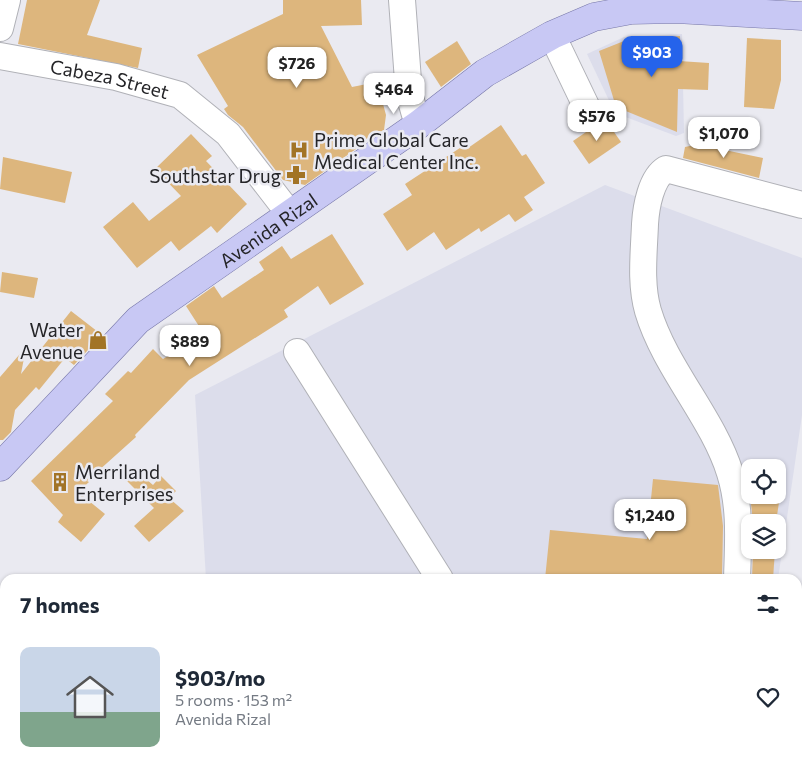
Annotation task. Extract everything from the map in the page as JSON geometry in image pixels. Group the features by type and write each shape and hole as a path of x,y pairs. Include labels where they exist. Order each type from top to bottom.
{"main road":[{"name":"Avenida Rizal","path":"0,467 138,320 289,213 418,125 485,74 552,35 594,17 631,5 802,16"}],"street":[{"path":"0,28 7,0"},
{"path":"402,0 409,94 418,125"},
{"path":"552,35 590,112"},
{"name":"Cabeza Street","path":"0,56 116,77 180,95 228,134 289,213"},
{"path":"736,574 738,505 730,472 708,427 673,368 648,310 643,270 646,209 656,180 661,172 666,169 802,205"},
{"path":"297,352 437,574"}],"shaded area":[{"path":"682,34 684,133 676,136 615,113 587,54 624,37"},
{"path":"605,185 802,258 802,415 786,524 786,514 741,514 741,559 781,559 779,574 206,574 195,395"}],"building":[{"path":"27,0 100,0 87,35 142,48 138,68 18,44"},
{"path":"283,0 361,0 362,25 321,26 352,87 377,82 386,115 384,130 354,145 356,149 305,185 283,180 243,127 228,115 224,109 228,106 197,55 283,14"},
{"path":"680,36 679,61 709,63 708,90 678,89 677,132 616,107 599,51 624,41"},
{"path":"747,38 781,40 781,80 774,109 744,107"},
{"path":"457,41 471,64 441,87 425,62"},
{"path":"605,119 621,142 589,164 573,141"},
{"path":"501,125 522,156 526,154 545,183 524,197 533,210 515,222 509,214 481,232 479,228 446,250 434,232 407,251 383,214 412,195 405,184 466,144 468,148"},
{"path":"191,134 212,156 206,161 247,204 217,233 211,226 179,251 171,241 137,268 103,227 133,202 149,221 181,196 155,169"},
{"path":"704,143 715,145 715,148 763,158 759,178 683,158 685,147"},
{"path":"3,157 72,172 65,203 0,189"},
{"path":"332,234 364,284 330,305 318,286 284,310 288,317 189,380 135,435 136,437 87,481 89,482 78,492 105,514 81,542 58,522 63,515 31,481 113,401 105,394 128,371 131,373 153,349 163,359 204,334 186,306 214,286 222,298 264,270 259,262 282,246 291,259"},
{"path":"2,272 38,278 34,298 0,292"},
{"path":"71,311 102,335 74,365 65,358 39,390 36,387 15,410 11,432 3,440 0,440 0,377 26,347 21,374"},
{"path":"134,469 153,485 161,476 176,491 169,498 184,511 149,542 134,526 154,508 125,479"},
{"path":"653,479 718,485 723,526 722,574 546,574 550,530 647,539"},
{"path":"751,504 779,504 777,514 752,514"},
{"path":"753,559 774,559 773,574 752,574"}],"place":[{"name":"Prime Global Care Medical Center Inc.","path":"299,150"},
{"name":"Southstar Drug","path":"296,175"},
{"name":"Water Avenue","path":"98,340"},
{"name":"Merriland Enterprises","path":"60,482"}]}
